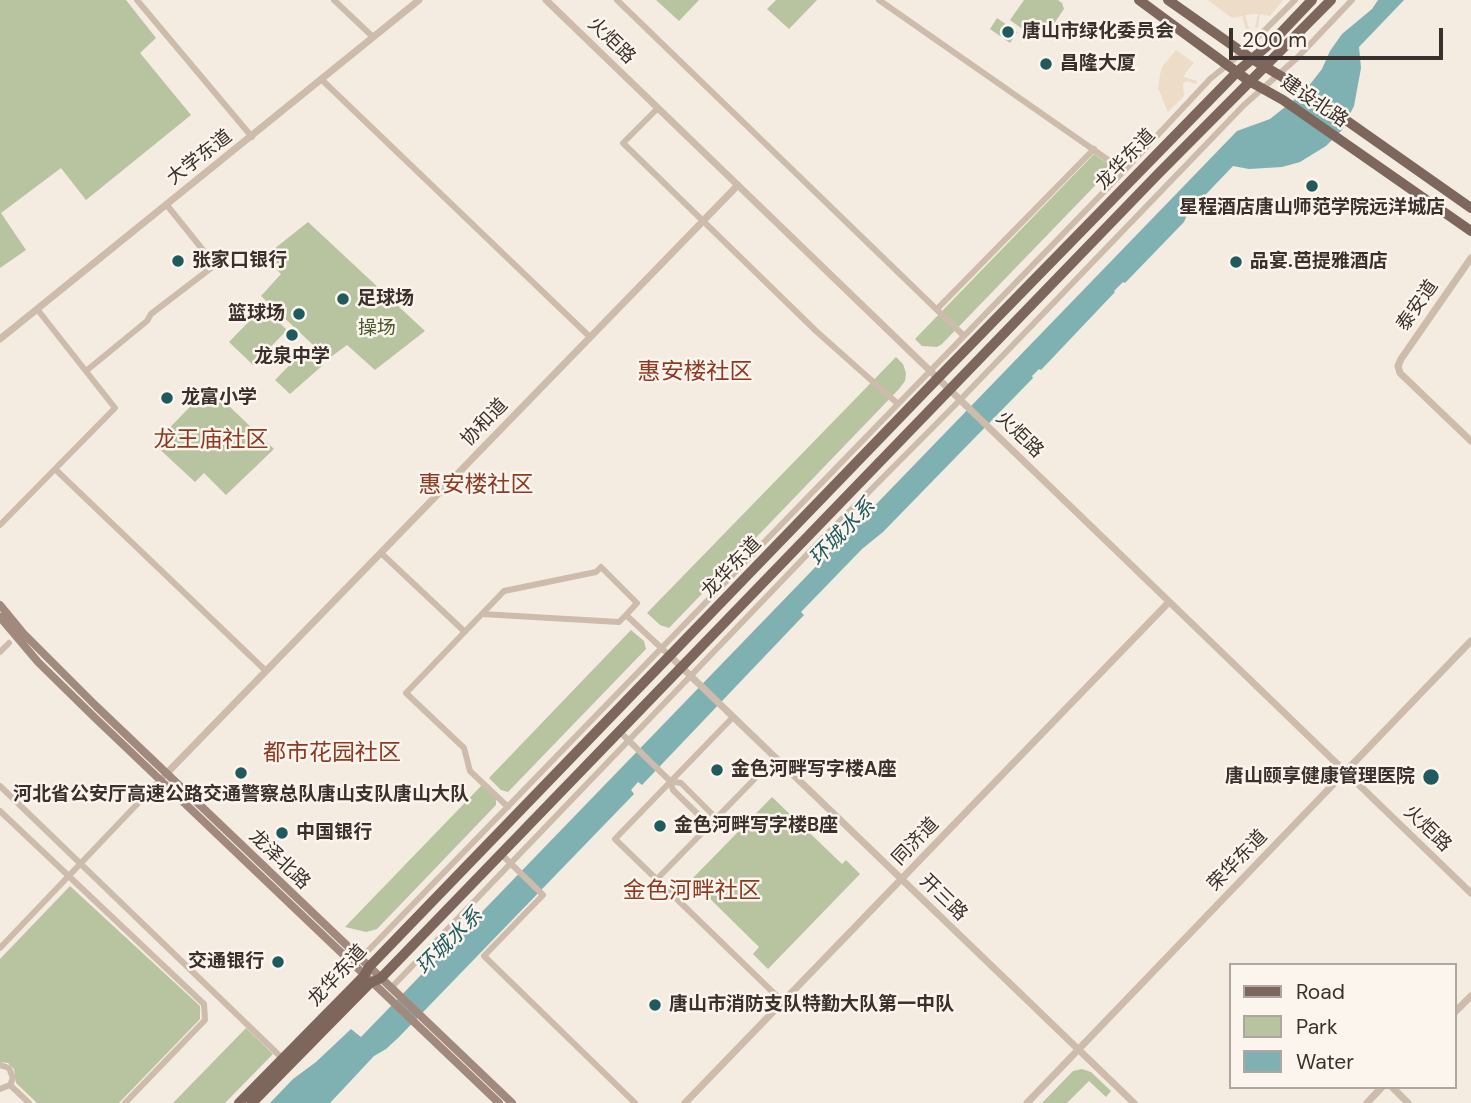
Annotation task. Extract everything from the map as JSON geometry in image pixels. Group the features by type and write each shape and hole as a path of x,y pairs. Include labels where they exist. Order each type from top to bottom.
{"main road":[{"name":"建设北路","path":"1139,0 1249,80 1283,100 1471,231"},
{"name":"建设北路","path":"1168,0 1252,59 1296,85 1471,208"},
{"name":"龙华东道","path":"252,1103 368,975 671,657 934,375 1233,68 1252,59 1312,0"},
{"name":"龙华东道","path":"368,975 381,978 1249,80 1331,0"},
{"name":"龙泽北路","path":"0,605 46,657 163,777 368,975 393,995 499,1103"},
{"name":"龙泽北路","path":"0,617 38,662 360,959 368,975"},
{"name":"龙华东道","path":"239,1103 368,975"},
{"name":"龙泽北路","path":"381,978 393,995"},
{"name":"龙泽北路","path":"419,1022 512,1103"}],"street":[{"path":"137,0 252,137"},
{"path":"334,0 373,37"},
{"name":"大学东道","path":"0,339 419,0"},
{"name":"火炬路","path":"546,0 1471,893"},
{"path":"617,0 964,336"},
{"path":"879,0 1124,171"},
{"path":"360,959 898,404 934,375 964,336 1210,79 1233,68 1242,52 1295,0"},
{"path":"393,995 822,539 1262,88 1352,0"},
{"path":"321,79 590,337"},
{"path":"658,108 623,143 816,331 898,404"},
{"path":"937,309 1094,149"},
{"name":"协和道","path":"163,777 738,185"},
{"path":"86,371 147,320 150,314 215,265 166,204"},
{"name":"泰安道","path":"1471,258 1398,366 1400,373 1471,441"},
{"path":"0,525 115,408 37,309"},
{"path":"55,469 266,671"},
{"path":"381,553 465,632"},
{"path":"482,614 619,622 638,603 601,567 596,572 504,591 482,614 406,694 464,748 470,771 508,807"},
{"name":"同济道","path":"685,1103 1169,602"},
{"path":"626,615 671,657"},
{"name":"荣华东道","path":"1027,1103 1471,641"},
{"path":"0,652 9,643"},
{"name":"开三路","path":"671,657 1134,1103"},
{"path":"733,717 614,839 783,1002"},
{"path":"619,731 670,781 673,790 709,825"},
{"path":"657,879 775,758"},
{"path":"0,948 163,777"},
{"path":"670,781 681,783 716,818"},
{"path":"0,786 283,1059"},
{"path":"0,811 204,1004 205,1020 125,1103"},
{"path":"500,853 543,895 484,956 635,1103"},
{"path":"1457,1010 1471,996"},
{"path":"0,1065 12,1071 13,1078 10,1085 0,1089"},
{"path":"10,1085 29,1103"},
{"path":"1367,1103 1380,1089"},
{"path":"1394,1089 1408,1103"}],"green space":[{"path":"0,0 126,0 156,38 140,53 191,115 86,200 61,168 1,213 26,250 0,268"},
{"path":"656,0 699,0 679,21"},
{"path":"776,0 817,0 789,29 767,9"},
{"path":"1024,0 1058,0 1062,3 1064,9 1039,41 1010,20"},
{"path":"997,18 1017,32 1010,43 990,29"},
{"path":"1094,154 1113,167 942,344 937,347 922,346 915,339"},
{"name":"操场","path":"308,222 425,331 375,370 347,345 328,359 261,296 281,274 264,257"},
{"path":"263,307 287,330 253,365 229,342"},
{"path":"306,348 323,365 290,394 275,380"},
{"path":"896,357 903,364 906,373 905,381 899,389 669,628 660,625 647,613"},
{"path":"209,387 274,449 226,495 204,473 195,482 154,444"},
{"path":"631,630 644,641 646,649 508,792 501,790 489,778"},
{"path":"483,784 496,796 496,805 377,929 366,932 345,927"},
{"path":"772,797 842,864 846,860 860,874 768,969 753,954 759,947 691,880"},
{"path":"70,886 200,1006 200,1019 119,1103 37,1103 16,1083 14,1069 8,1063 0,1062 0,959"},
{"path":"246,1028 273,1054 225,1103 173,1103"},
{"path":"1082,1069 1091,1072 1111,1091 1106,1097 1089,1081 1067,1103 1042,1103 1073,1071"}],"shaded area":[{"path":"1208,0 1283,0 1270,16 1260,14 1258,27 1255,28 1258,14 1245,15 1249,29 1246,29 1242,16 1232,18"},
{"path":"1176,50 1194,63 1184,77 1197,81 1196,84 1187,81 1183,83 1184,96 1168,112 1158,88 1162,67"}],"water":[{"path":"1378,0 1404,0 1359,47 1361,68 1354,106 1342,130 1326,146 1300,162 1282,167 1249,169 1233,166 1188,213 1184,222 1114,291 1041,370 1032,376 1033,378 883,532 862,549 801,612 804,615 642,785 638,782 631,790 634,794 398,1038 374,1056 330,1103 270,1103 293,1079 316,1062 351,1029 361,1037 1237,131 1270,119 1304,92 1322,69 1342,34 1372,9"}],"place":[{"name":"唐山市绿化委员会","path":"1008,32"},
{"name":"昌隆大厦","path":"1046,64"},
{"name":"星程酒店唐山师范学院远洋城店","path":"1312,186"},
{"name":"张家口银行","path":"178,261"},
{"name":"品宴.芭提雅酒店","path":"1236,262"},
{"name":"足球场","path":"343,299"},
{"name":"篮球场","path":"299,314"},
{"name":"龙泉中学","path":"292,335"},
{"name":"龙富小学","path":"167,398"},
{"name":"金色河畔写字楼A座","path":"717,770"},
{"name":"河北省公安厅高速公路交通警察总队唐山支队唐山大队","path":"241,773"},
{"name":"唐山颐享健康管理医院","path":"1431,777"},
{"name":"金色河畔写字楼B座","path":"660,826"},
{"name":"中国银行","path":"282,833"},
{"name":"交通银行","path":"278,962"},
{"name":"唐山市消防支队特勤大队第一中队","path":"655,1005"}],"district":[{"name":"惠安楼社区","path":"695,373"},
{"name":"龙王庙社区","path":"211,441"},
{"name":"惠安楼社区","path":"476,486"},
{"name":"都市花园社区","path":"332,754"},
{"name":"金色河畔社区","path":"692,892"}],"water label":[{"name":"环城水系","path":"843,533"},
{"name":"环城水系","path":"450,942"}]}
